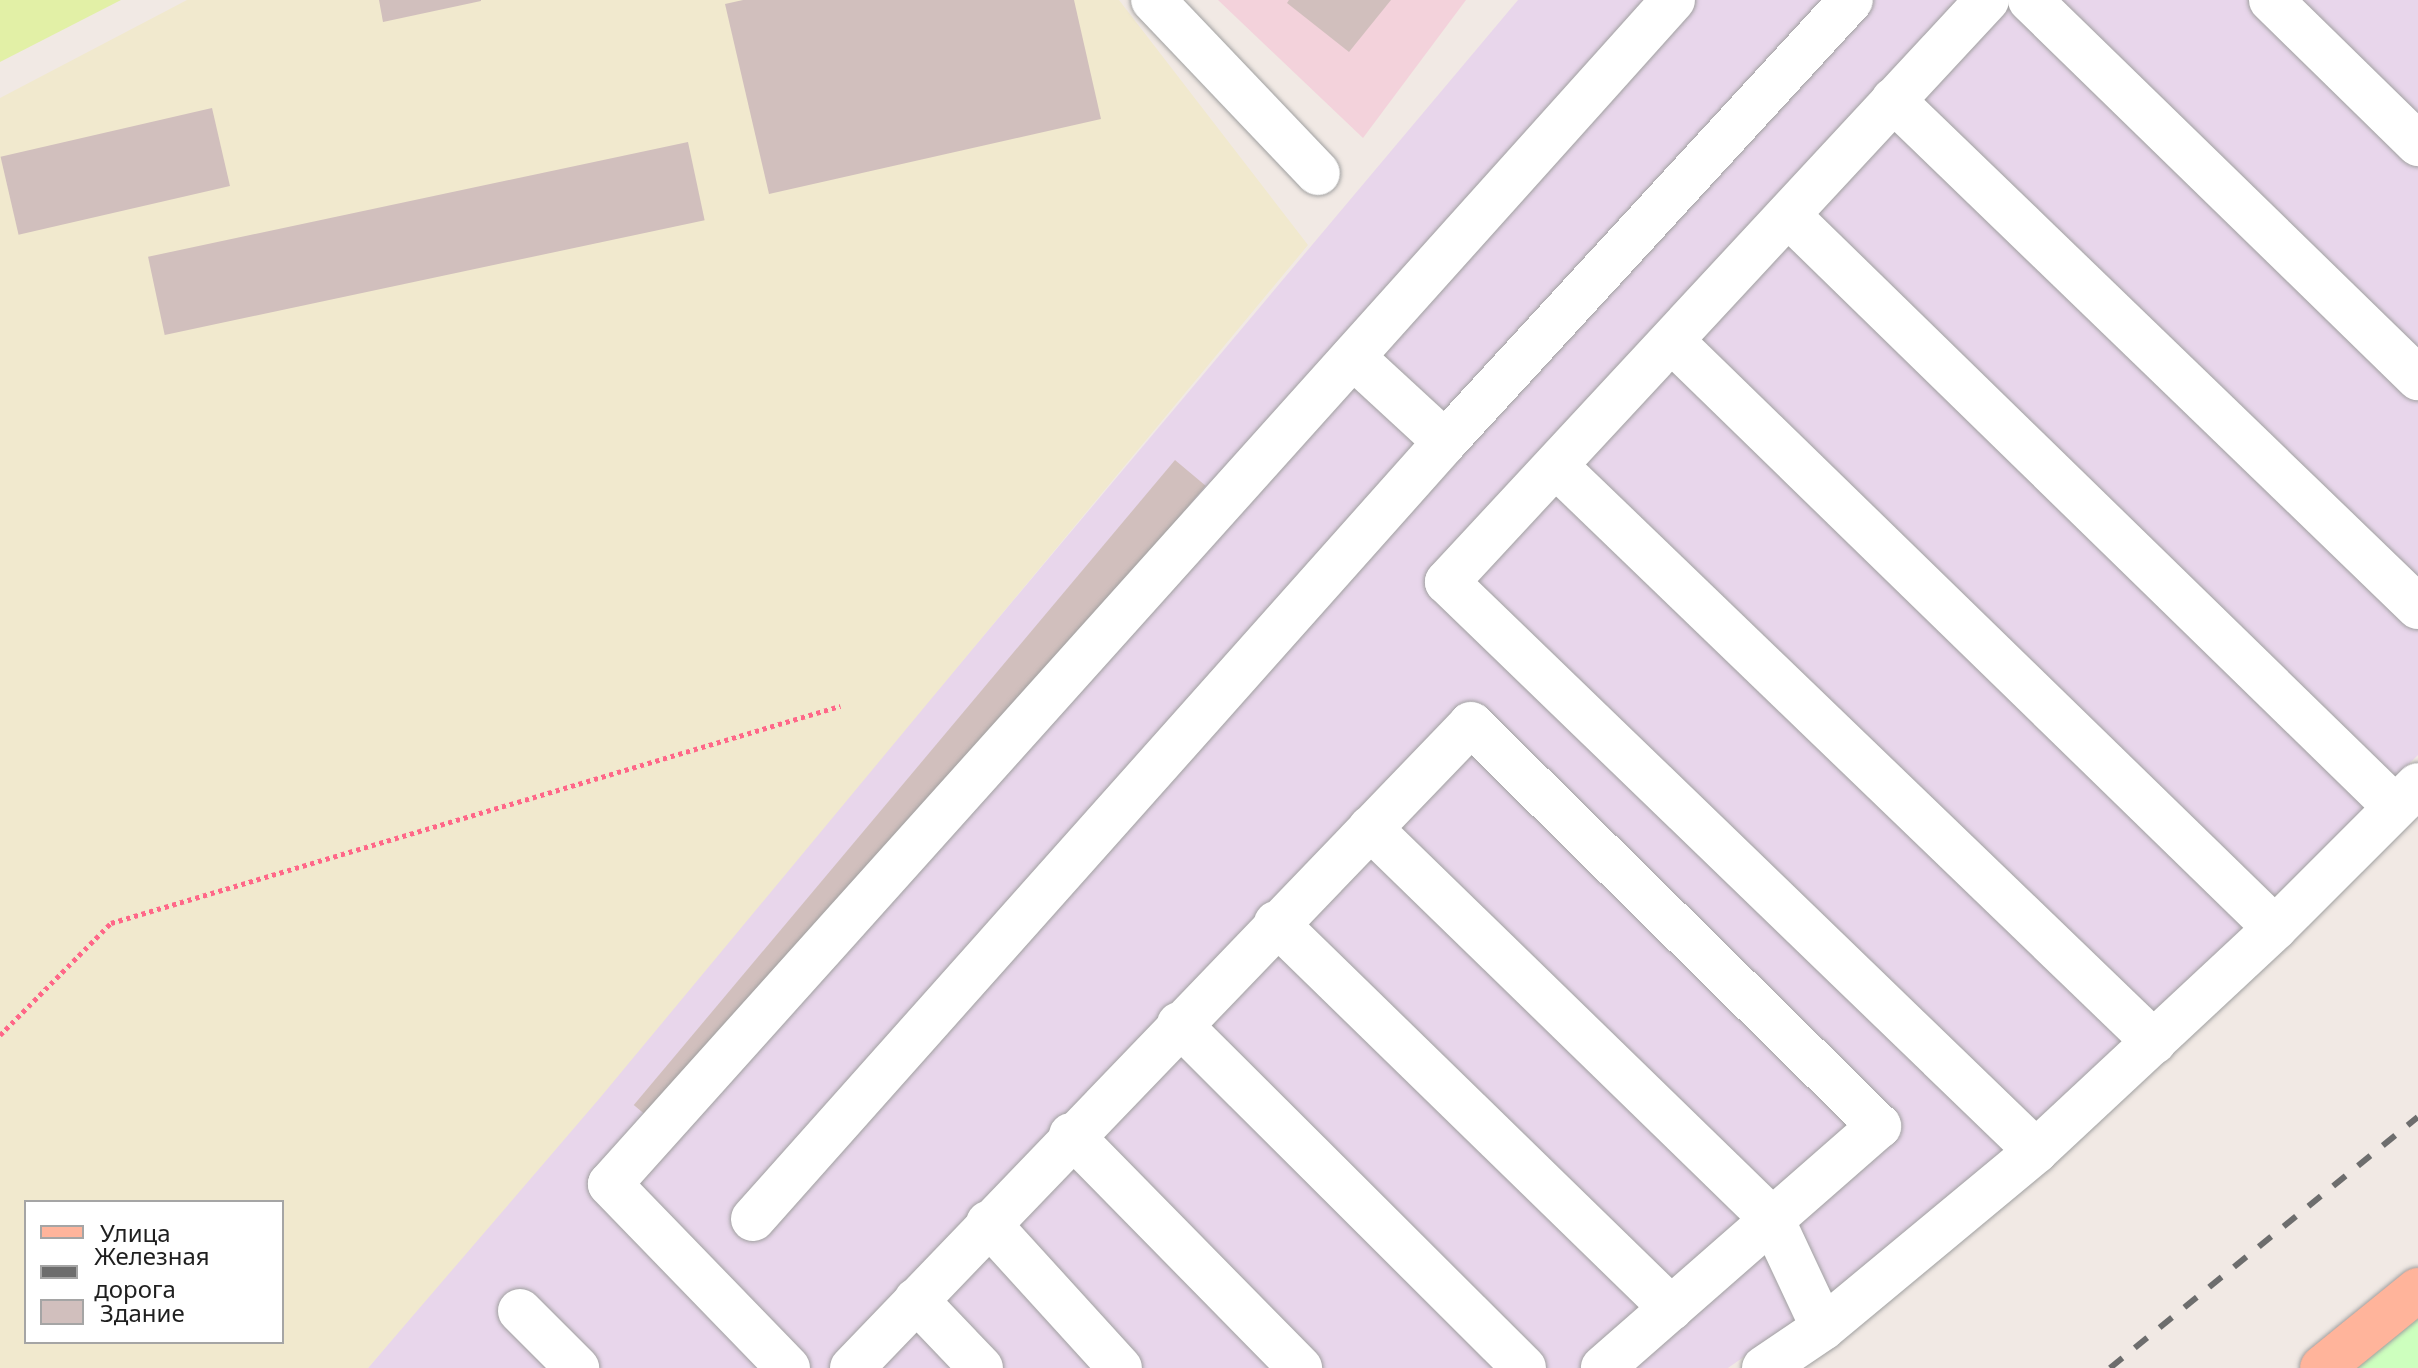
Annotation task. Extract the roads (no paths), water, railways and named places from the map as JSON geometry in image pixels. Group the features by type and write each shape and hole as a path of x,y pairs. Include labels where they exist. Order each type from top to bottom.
{"main road":[{"path":"2322,1368 2418,1290"}],"street":[{"path":"1153,0 1318,173"},
{"path":"788,1368 610,1184 1673,0"},
{"path":"753,1219 1445,442 1851,0"},
{"path":"1987,0 1673,342 1447,582 2036,1151"},
{"path":"2030,0 2418,378"},
{"path":"2271,0 2418,144"},
{"path":"1893,100 2418,607"},
{"path":"1764,1368 1823,1328 2036,1151 2275,928 2407,796 1788,215"},
{"path":"1673,342 2275,928"},
{"path":"1353,357 1445,442"},
{"path":"1557,467 2154,1042"},
{"path":"852,1368 1071,1135 1471,724 1879,1126 1603,1368"},
{"path":"1370,828 1772,1219 1823,1328"},
{"path":"1276,923 1671,1308"},
{"path":"1179,1024 1524,1368"},
{"path":"1071,1135 1300,1368"},
{"path":"988,1223 1120,1368"},
{"path":"916,1300 981,1368"},
{"path":"520,1311 577,1368"}],"railway":[{"path":"2110,1368 2418,1117"}]}
